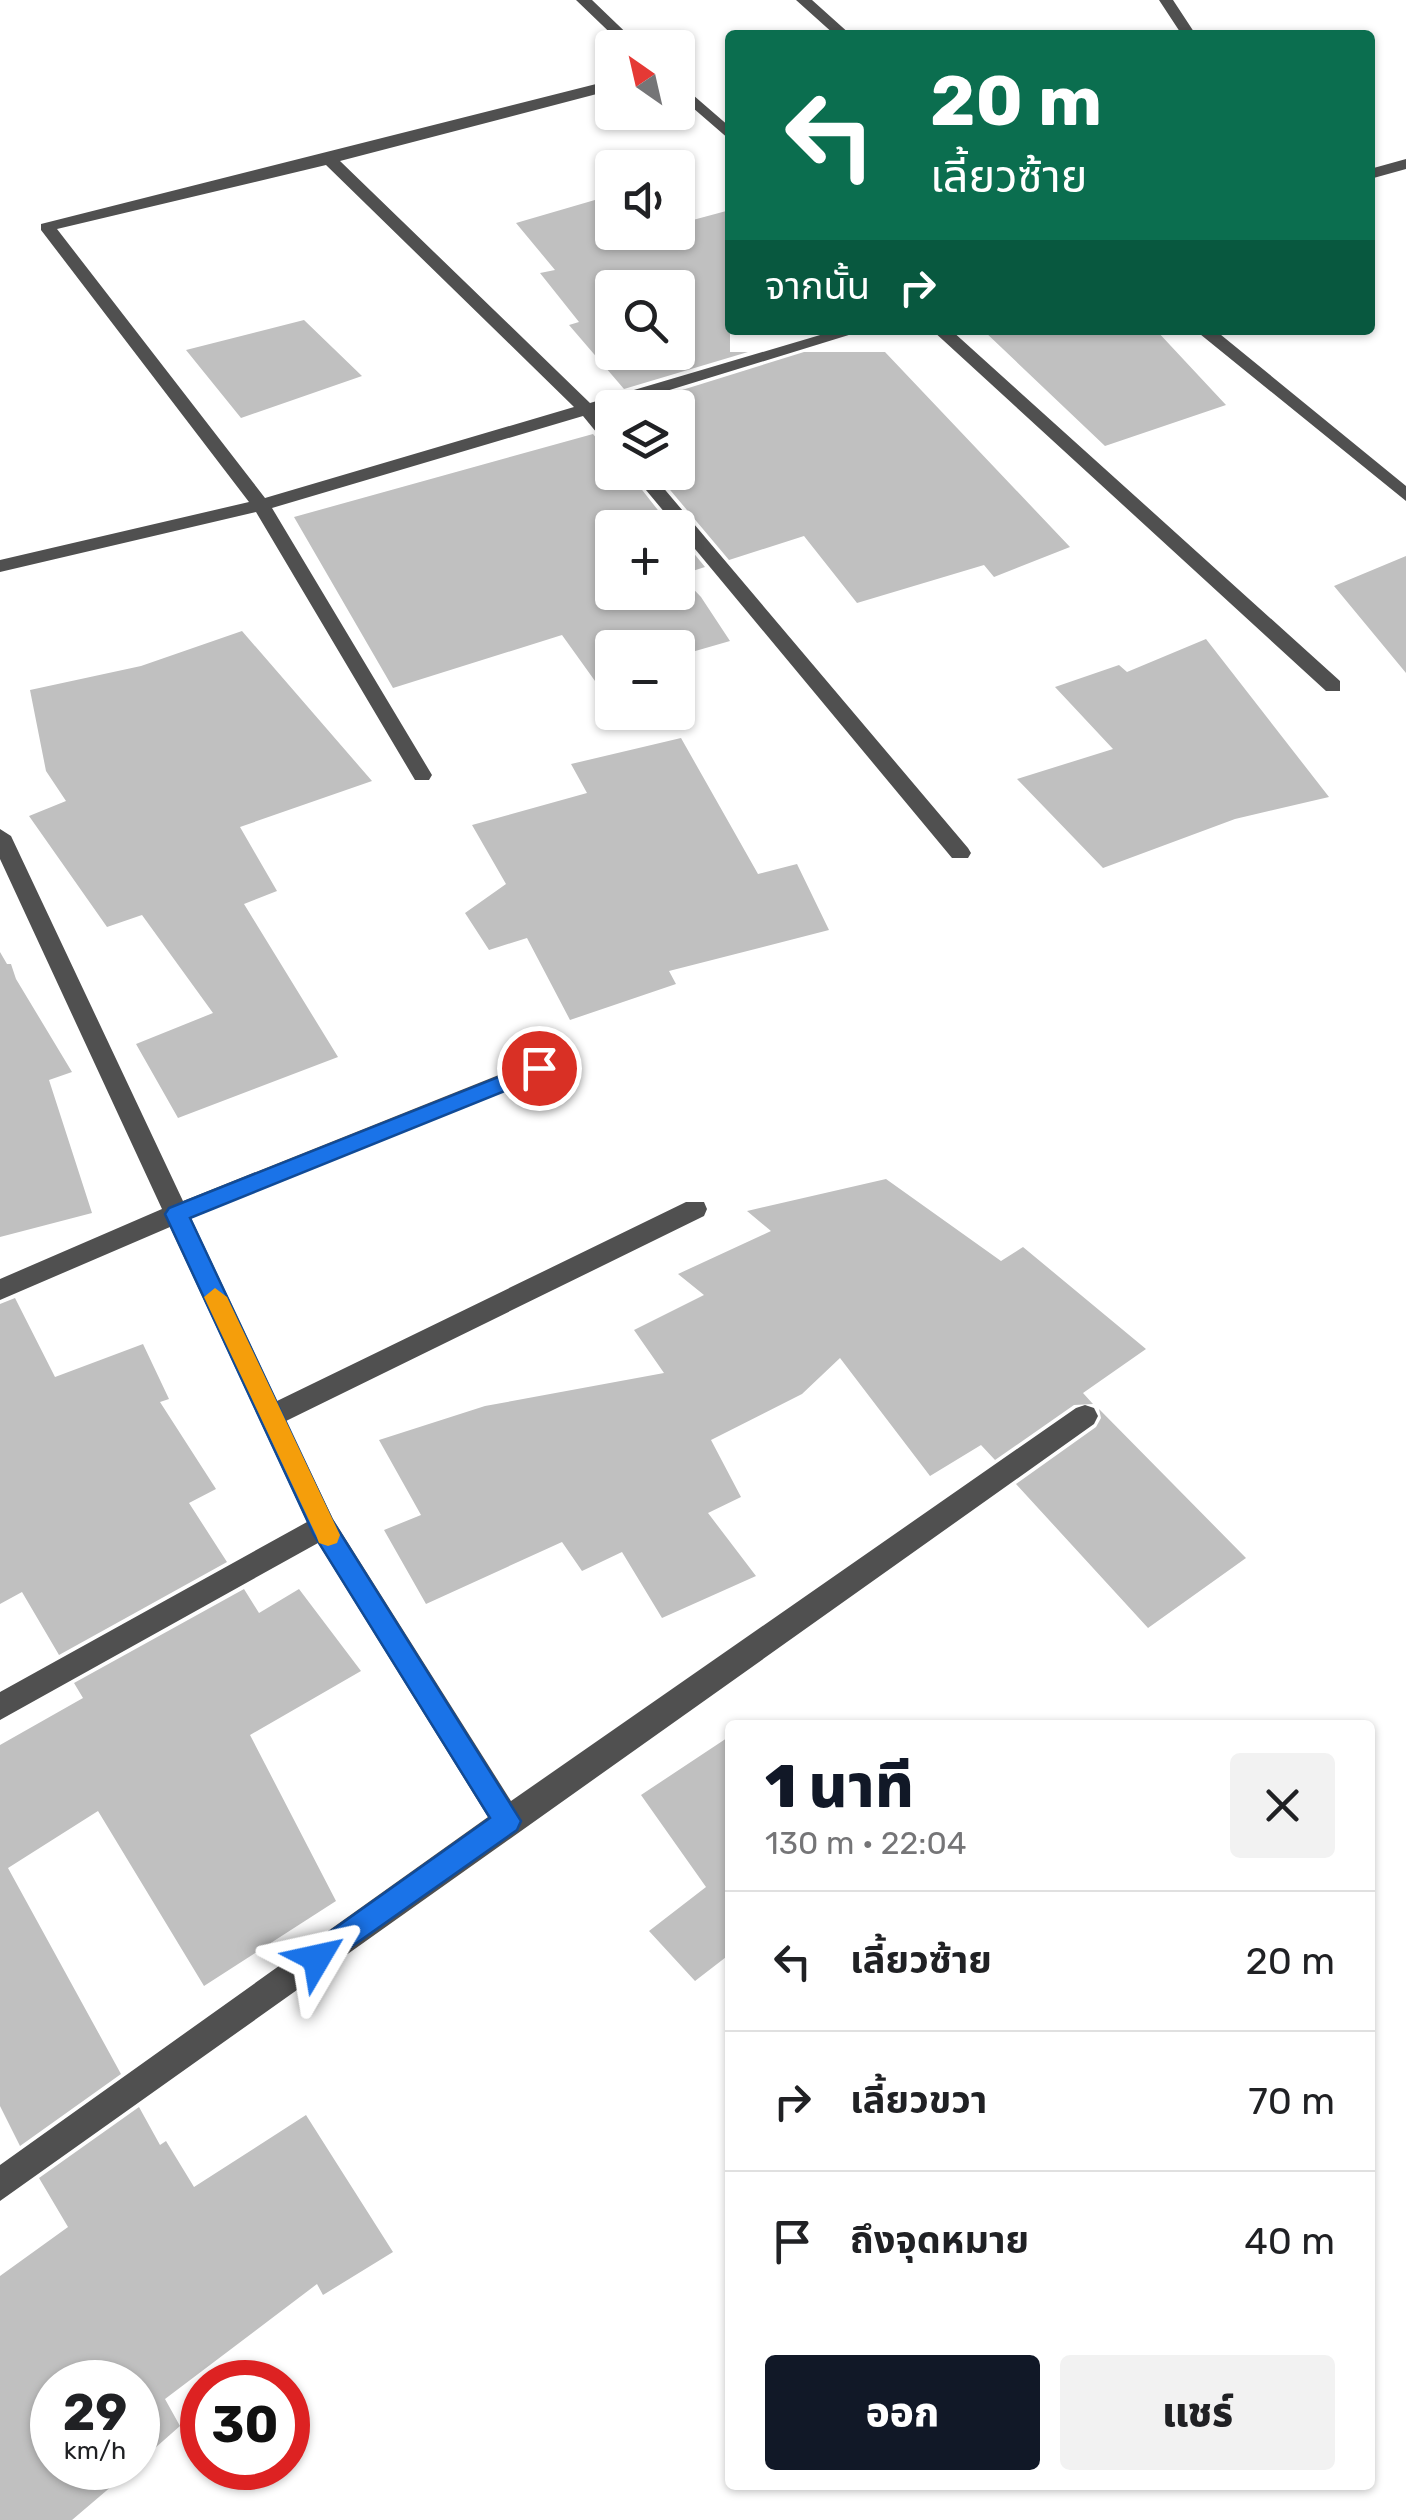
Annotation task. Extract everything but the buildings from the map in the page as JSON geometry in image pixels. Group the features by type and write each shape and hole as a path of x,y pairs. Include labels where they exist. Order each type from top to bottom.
{"street":[{"path":"583,0 615,30"},
{"path":"803,0 838,30"},
{"path":"1166,0 1186,30"},
{"path":"422,775 261,505 48,227 595,89"},
{"path":"695,103 725,131"},
{"path":"329,159 595,420"},
{"path":"1375,173 1406,164"},
{"path":"0,566 261,505 840,335"},
{"path":"947,335 1333,686"},
{"path":"1210,335 1406,494"},
{"path":"655,490 960,852"},
{"path":"0,836 323,1527 508,1821"},
{"path":"0,1290 176,1214 539,1068"},
{"path":"271,1416 695,1210"},
{"path":"0,2185 508,1821 1085,1416"},
{"path":"0,1707 323,1527"}],"slow traffic":[{"path":"215,1297 328,1535"}],"route":[{"path":"317,1958 508,1821 323,1527 176,1214 539,1068"}]}
